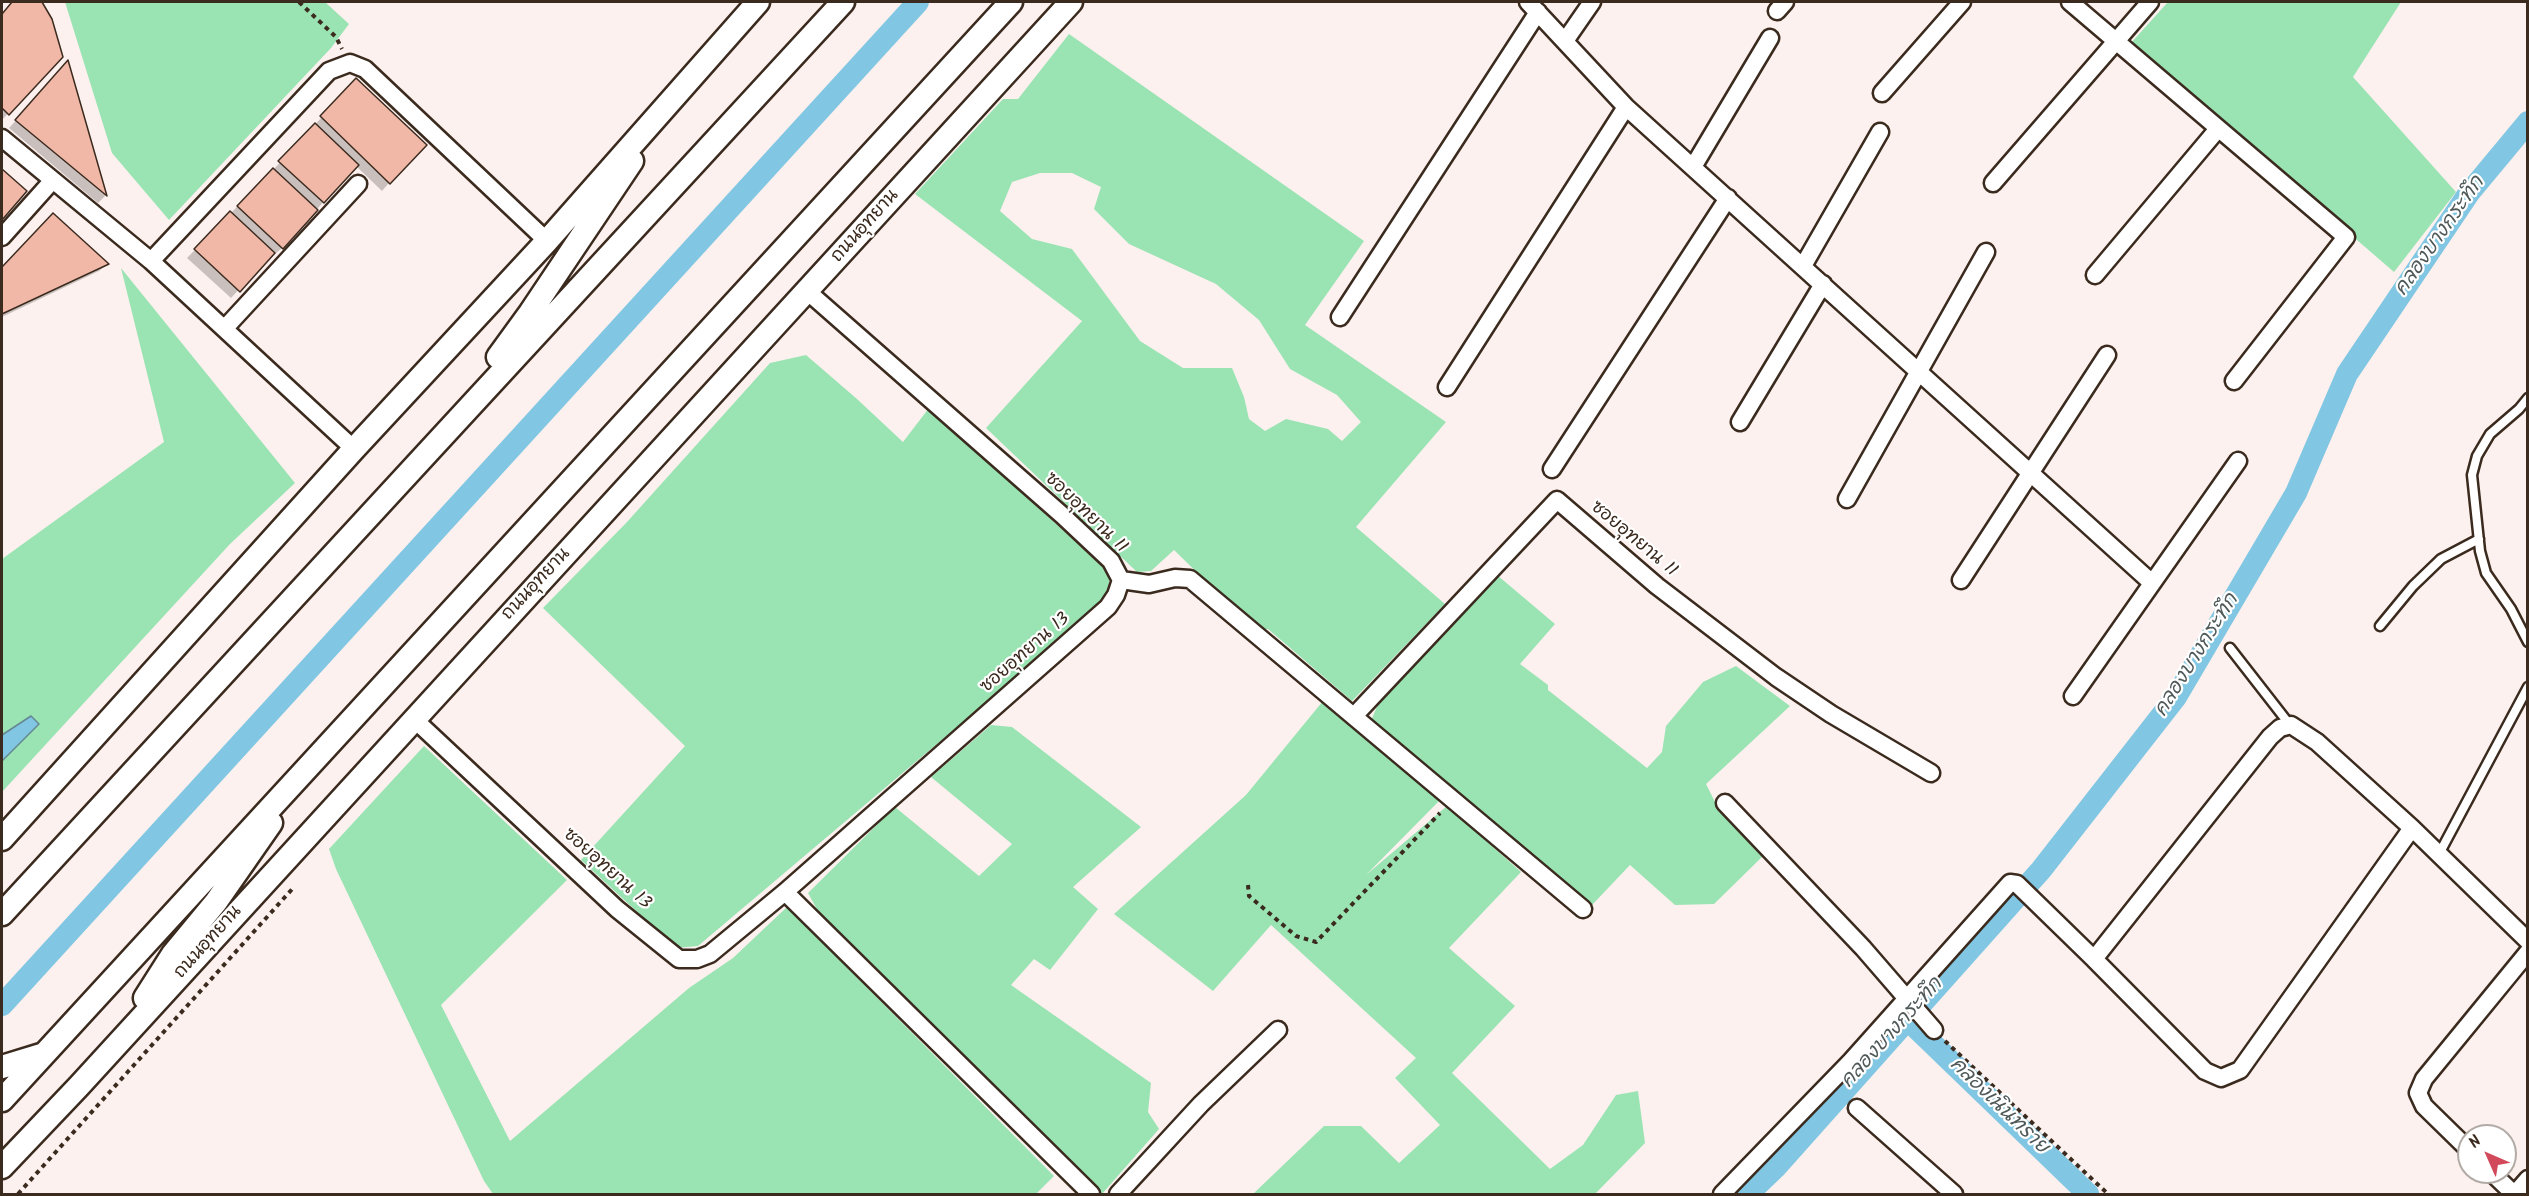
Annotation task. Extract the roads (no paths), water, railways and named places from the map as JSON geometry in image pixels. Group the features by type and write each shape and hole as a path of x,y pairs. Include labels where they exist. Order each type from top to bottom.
{"main road":[{"path":"2,839 354,448 548,240 758,2"},
{"path":"2,914 843,2"},
{"path":"2,1100 1011,2"},
{"name":"ถนนอุทยาน","path":"2,1167 79,1086 1071,2"},
{"path":"425,454 530,313 684,84"},
{"path":"79,1086 141,1005 172,954 216,902 281,810 355,715"},
{"path":"2,1067 43,1055"}],"street":[{"path":"1565,41 1592,2"},
{"path":"1882,93 1962,2"},
{"path":"2070,2 2217,130 2346,237 2234,381"},
{"path":"1993,183 2150,2"},
{"path":"1340,317 1533,7 1626,107 2152,583"},
{"path":"1693,166 1770,38"},
{"path":"151,261 330,71 350,63 365,69 548,240"},
{"path":"1447,387 1626,107"},
{"path":"2095,275 2217,130"},
{"path":"1803,266 1880,132"},
{"path":"2,138 151,261 354,448"},
{"path":"2,237 53,180"},
{"path":"225,328 358,184"},
{"path":"1552,469 1728,198"},
{"path":"1847,499 1986,252"},
{"path":"1740,422 1823,284"},
{"name":"ซอยอุทยาน 11","path":"807,291 1062,515 1111,561 1121,580 1149,584 1175,578 1190,579 1583,909"},
{"path":"1961,580 2107,355"},
{"path":"2073,696 2238,461"},
{"name":"ซอยอุทยาน 11","path":"1354,716 1557,500 1657,586 1776,677 1831,714 1931,773"},
{"name":"ซอยอุทยาน 13","path":"414,719 617,909 679,959 697,959 710,954 784,892 1108,608 1116,596 1121,580"},
{"path":"2094,959 2270,737 2280,728 2290,725 2317,742 2412,828 2528,941"},
{"path":"1725,803 1863,948 1934,1030"},
{"path":"1722,1194 1908,1002 2010,883 2022,889 2205,1071 2221,1078 2240,1070 2412,828"},
{"path":"784,892 1091,1194"},
{"path":"2457,1138 2424,1106 2418,1093 2424,1079 2528,952"},
{"path":"1118,1194 1201,1104 1278,1030"},
{"path":"1857,1108 1936,1189 1954,1194"},
{"path":"2515,1194 2528,1179"}],"lane":[{"path":"2528,398 2490,434 2477,456 2472,475 2479,539 2486,573 2511,609 2528,642"},
{"path":"2380,626 2413,586 2441,559 2479,539"},
{"path":"2230,648 2290,725"},
{"path":"2439,855 2528,687"}],"water":[{"path":"31,716 39,724 2,761 2,735"}],"waterway":[{"path":"2,1005 918,2"},
{"name":"คลองบางกระทึก","path":"1748,1194 1777,1166 2041,870 2176,697 2296,493 2347,374 2469,193 2528,122"},
{"name":"คลองเนินทราย","path":"1908,1020 2088,1194"}]}
